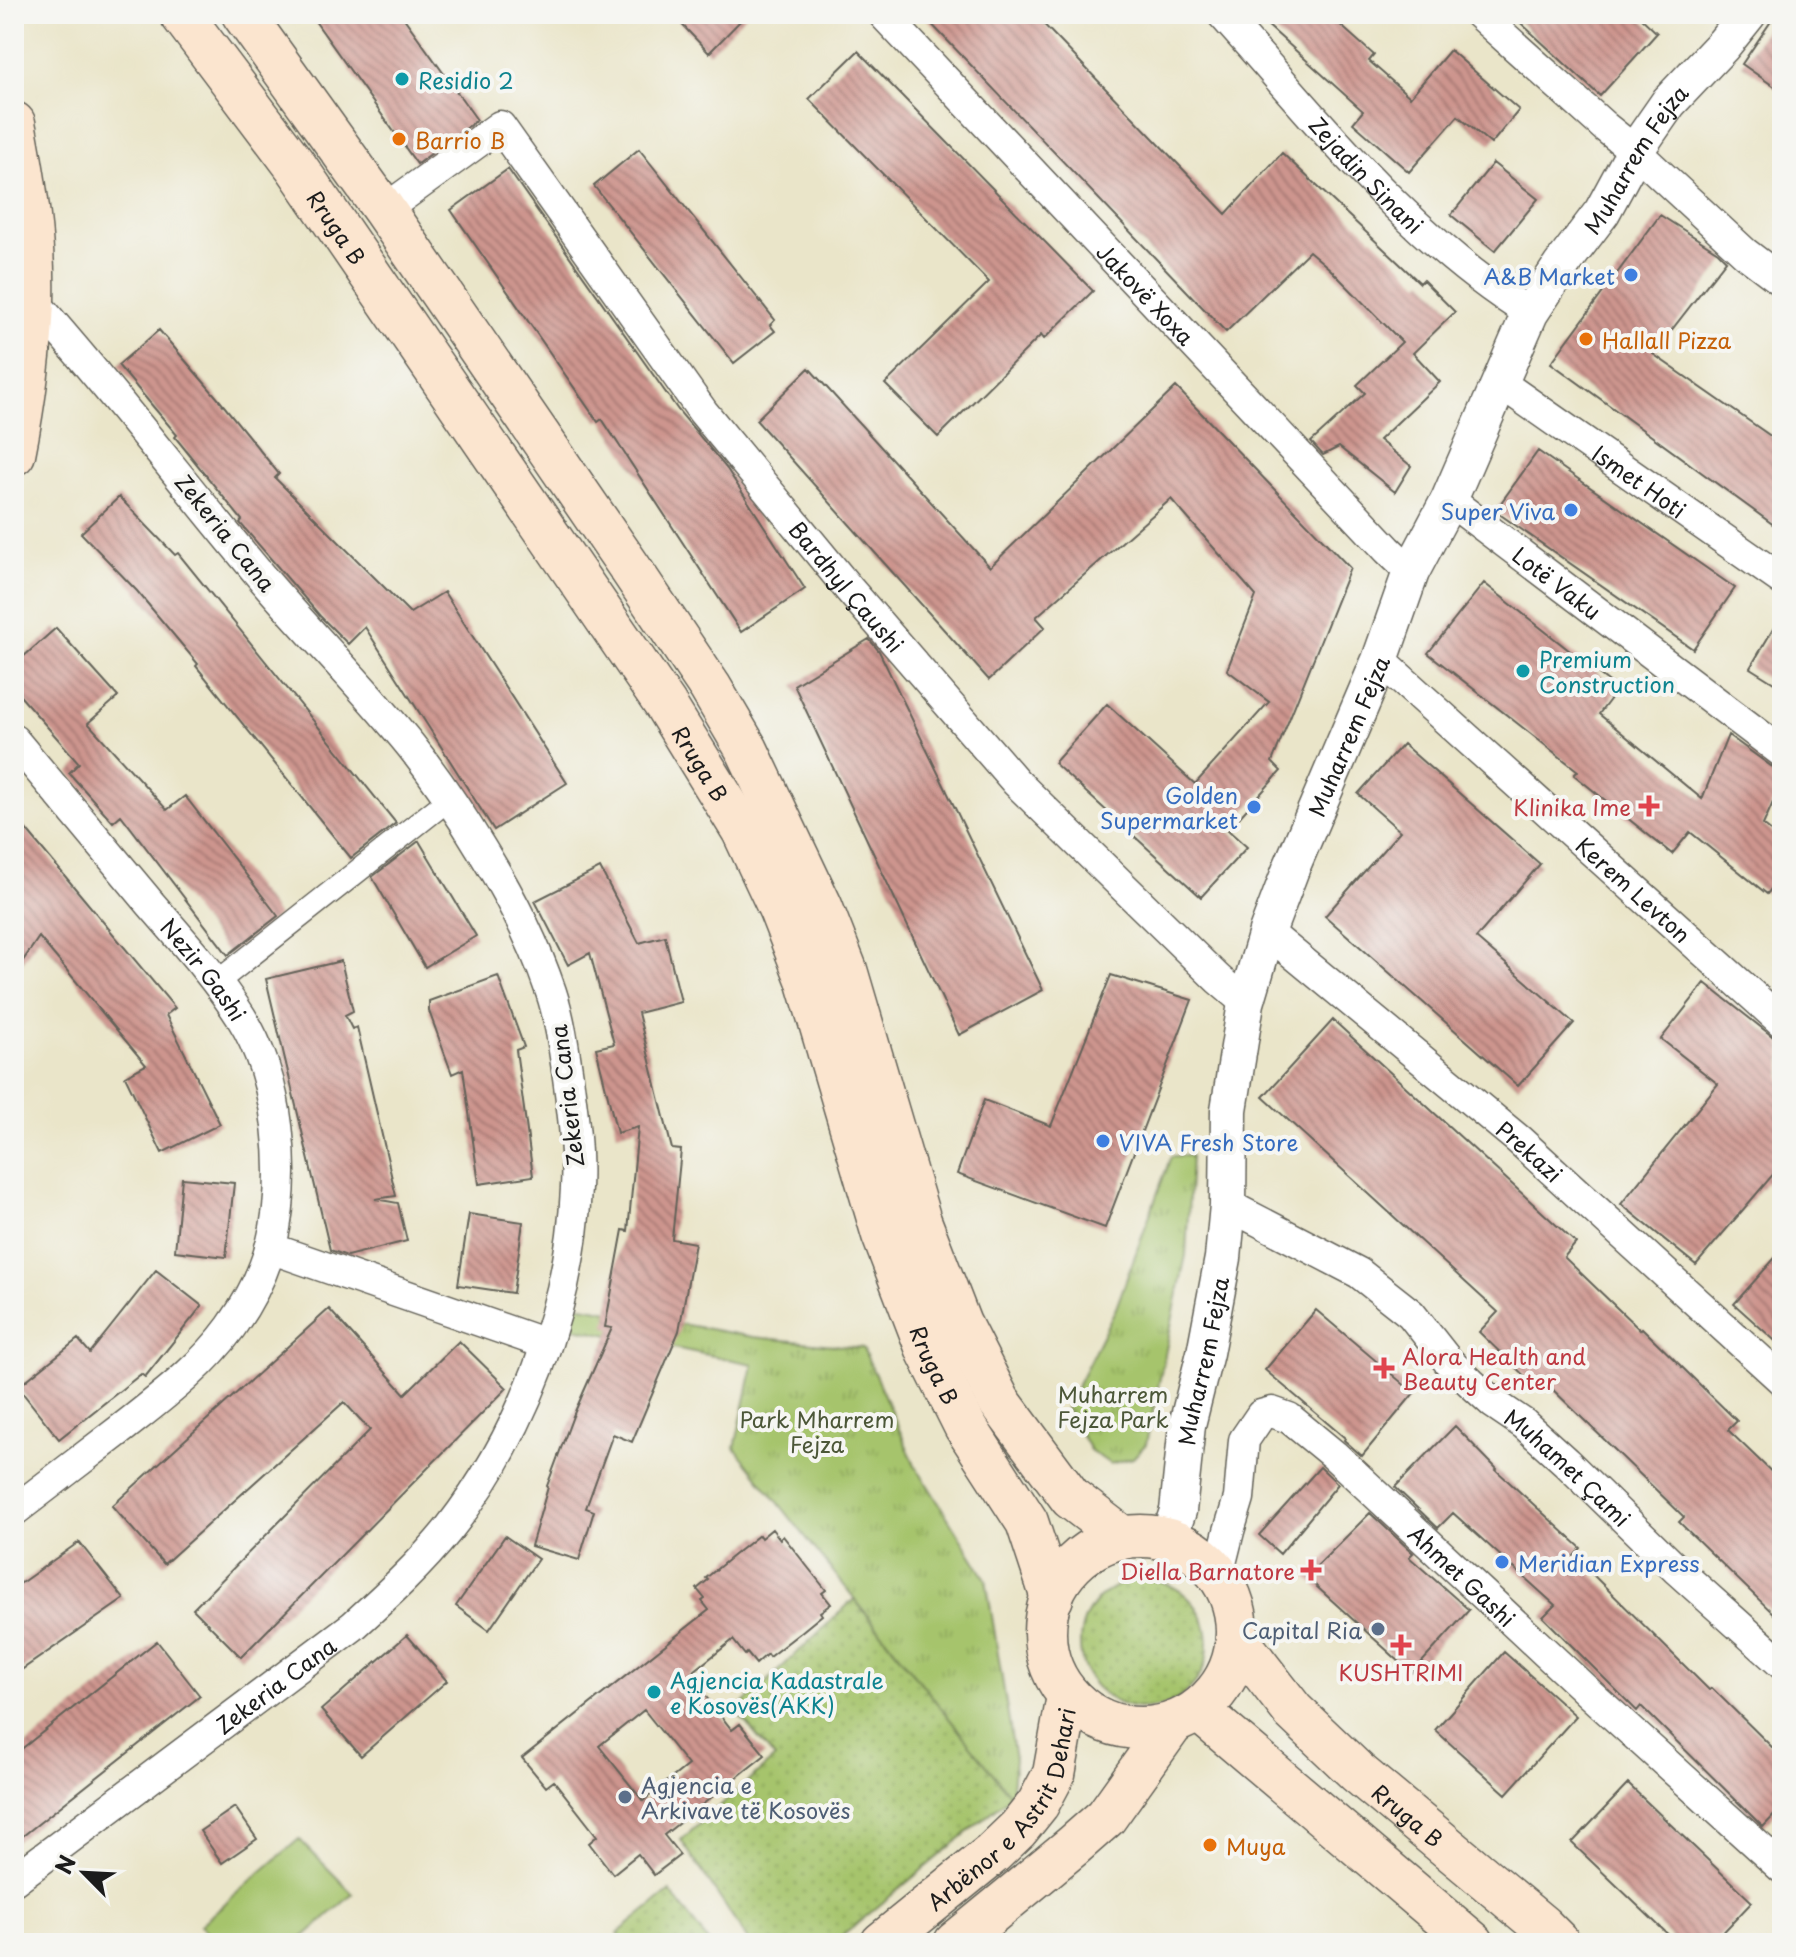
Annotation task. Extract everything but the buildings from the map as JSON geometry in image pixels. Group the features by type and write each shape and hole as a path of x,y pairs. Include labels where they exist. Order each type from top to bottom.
{"main road":[{"name":"Rruga B","path":"181,14 324,207 666,706 743,831 780,910 807,979 883,1235 928,1352 965,1426 1027,1522 1052,1598"},
{"name":"Rruga B","path":"243,14 384,210 710,687 747,750 821,906 846,970 920,1221 960,1324 999,1401 1071,1498 1123,1538"},
{"path":"14,123 31,235 33,300 14,454"},
{"path":"1151,1537 1167,1543 1174,1542 1195,1553 1218,1575 1228,1592 1237,1629 1231,1666 1212,1698 1185,1716 1146,1728 1117,1725 1091,1714 1068,1696 1054,1672 1047,1651 1046,1619 1060,1580 1082,1557 1104,1544 1123,1538 1151,1537"},
{"name":"Rruga B","path":"1237,1639 1293,1711 1357,1772 1559,1943"},
{"name":"Arbënor e Astrit Dehari","path":"882,1943 993,1853 1038,1804 1054,1774 1068,1696"},
{"path":"955,1943 1106,1817 1185,1716"},
{"path":"1185,1716 1473,1943"}],"street":[{"name":"Jakovë Xoxa","path":"883,14 1411,572"},
{"name":"Zejadin Sinani","path":"1222,14 1416,226 1501,295 1530,313"},
{"path":"1479,14 1745,253 1782,281"},
{"name":"Muharrem Fejza","path":"1167,1543 1178,1511 1187,1425 1205,1353 1223,1258 1228,1205 1229,1110 1246,1003 1267,932 1380,660 1411,572 1449,500 1530,313 1602,212 1635,151 1669,102 1748,14"},
{"name":"Bardhyl Çaushi","path":"384,210 500,126 703,412 849,589 1016,782 1246,1003"},
{"name":"Zekeria Cana","path":"14,1880 353,1626 401,1582 447,1531 488,1472 522,1408 546,1344 561,1293 576,1187 573,1117 552,996 532,944 482,849 411,746 264,580 33,300"},
{"name":"Ismet Hoti","path":"1499,382 1782,580"},
{"name":"Lotë Vaku","path":"1449,500 1782,752"},
{"name":"Kerem Levton","path":"1380,660 1782,1022"},
{"name":"Nezir Gashi","path":"14,740 241,1017 258,1051 269,1086 280,1165 278,1211 270,1248 254,1290 230,1328 201,1362 169,1392 14,1511"},
{"path":"216,983 449,799"},
{"name":"Prekazi","path":"1267,932 1519,1140 1782,1380"},
{"name":"Muhamet Çami","path":"1228,1205 1359,1273 1411,1314 1448,1361 1471,1383 1524,1424 1676,1569 1782,1664"},
{"path":"270,1248 546,1344"},
{"name":"Ahmet Gashi","path":"1218,1575 1239,1498 1244,1440 1261,1415 1272,1412 1289,1418 1334,1455 1782,1868"}],"green space":[{"name":"Muharrem Fejza Park","path":"1171,1156 1191,1156 1186,1255 1146,1444 1133,1458 1110,1464 1090,1450 1066,1408 1116,1308"},
{"name":"Park Mharrem Fejza","path":"571,1304 753,1337 863,1348 915,1465 986,1579 1015,1759 1011,1796 735,1448 753,1364 565,1326"},
{"path":"1144,1580 1168,1585 1189,1599 1203,1620 1208,1644 1203,1668 1189,1689 1168,1703 1144,1708 1120,1703 1099,1689 1085,1668 1080,1644 1085,1620 1099,1599 1120,1585"},
{"path":"854,1599 1011,1796 834,1943 750,1943 681,1840 775,1758 736,1711"},
{"path":"299,1839 353,1894 297,1943 215,1943 200,1925"},
{"path":"670,1891 709,1943 625,1943 618,1933"}],"place":[{"name":"Residio 2","path":"402,79"},
{"name":"Barrio B","path":"399,139"},
{"name":"A&B Market","path":"1631,275"},
{"name":"Hallall Pizza","path":"1586,339"},
{"name":"Super Viva","path":"1571,510"},
{"name":"Premium Construction","path":"1523,671"},
{"name":"Klinika Ime","path":"1649,806"},
{"name":"Golden Supermarket","path":"1254,807"},
{"name":"VIVA Fresh Store","path":"1103,1141"},
{"name":"Alora Health and Beauty Center","path":"1384,1368"},
{"name":"Meridian Express","path":"1502,1562"},
{"name":"Diella Barnatore","path":"1311,1570"},
{"name":"Capital Ria","path":"1378,1629"},
{"name":"KUSHTRIMI","path":"1401,1645"},
{"name":"Agjencia Kadastrale e Kosovës(AKK)","path":"654,1692"},
{"name":"Agjencia e Arkivave të Kosovës","path":"625,1797"},
{"name":"Muya","path":"1210,1845"}]}
